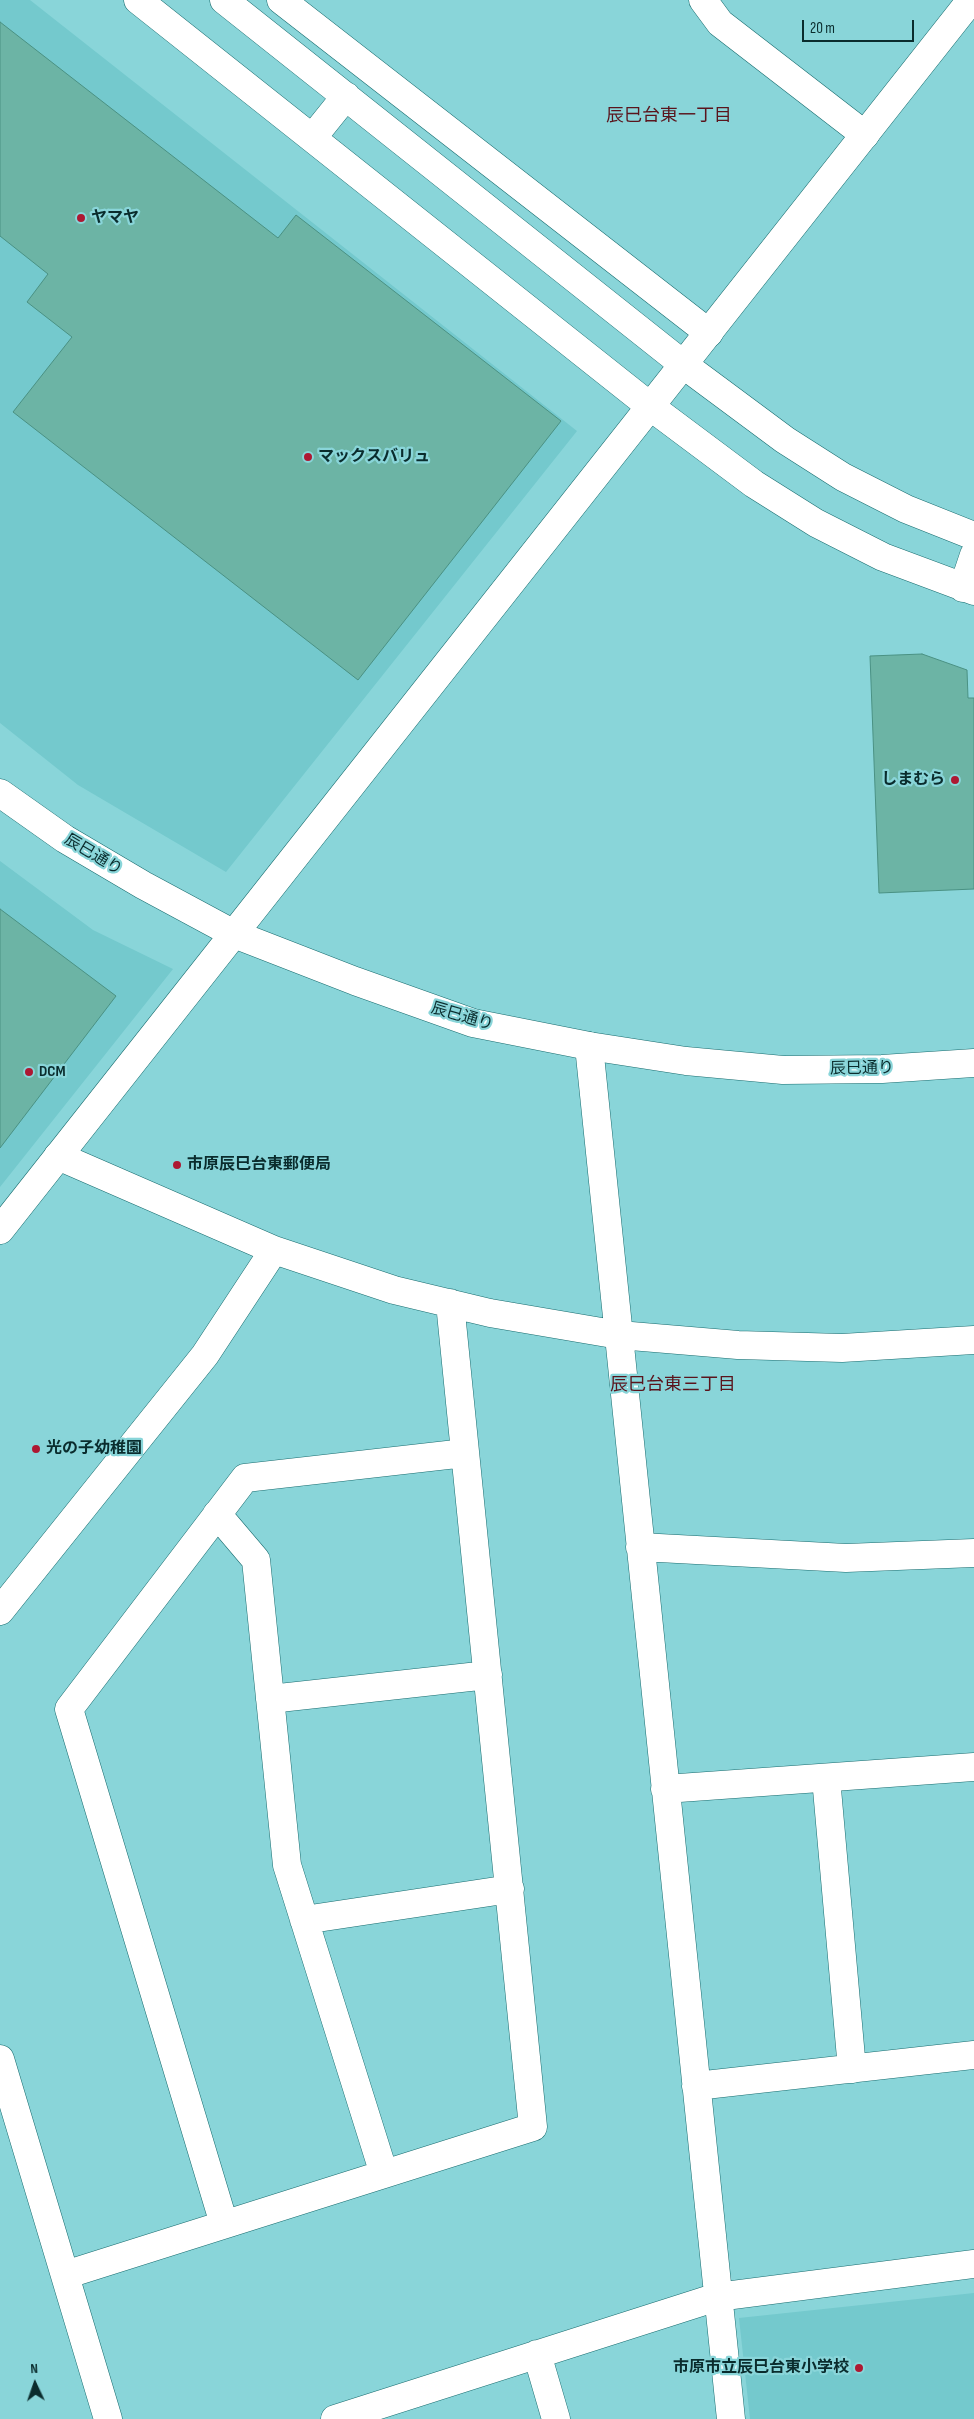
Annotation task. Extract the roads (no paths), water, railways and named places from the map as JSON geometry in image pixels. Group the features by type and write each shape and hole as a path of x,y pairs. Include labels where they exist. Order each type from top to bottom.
{"street":[{"path":"138,0 651,407 754,484 816,523 883,557 968,590 974,555"},
{"path":"224,0 684,365 784,440 843,477 906,510 974,536"},
{"path":"281,0 709,334"},
{"path":"703,0 720,23 865,135"},
{"path":"0,1230 709,334 970,0"},
{"path":"313,137 346,96"},
{"name":"辰巳通り","path":"0,793 65,839 143,885 234,934 355,981 473,1022 589,1046 686,1061 783,1070 882,1069 974,1063"},
{"path":"589,1046 731,2419"},
{"path":"58,1156 274,1250 394,1290 490,1313 618,1335 738,1345 842,1348 974,1340"},
{"path":"0,1612 205,1355 274,1250"},
{"path":"65,2275 533,2127 450,1303"},
{"path":"224,2224 69,1709 245,1478 465,1453"},
{"path":"217,1514 256,1560 287,1865 384,2174"},
{"path":"640,1547 846,1558 974,1553"},
{"path":"270,1699 488,1675"},
{"path":"665,1790 974,1767"},
{"path":"826,1778 852,2069"},
{"path":"304,1920 510,1889"},
{"path":"696,2086 974,2055"},
{"path":"0,2060 108,2419"},
{"path":"335,2419 366,2414 537,2354 717,2297 974,2264"},
{"path":"537,2354 556,2419"}],"place":[{"name":"ヤマヤ","path":"81,218"},
{"name":"マックスバリュ","path":"308,457"},
{"name":"しまむら","path":"955,780"},
{"name":"DCM","path":"29,1072"},
{"name":"市原辰巳台東郵便局","path":"177,1165"},
{"name":"光の子幼稚園","path":"36,1449"},
{"name":"市原市立辰巳台東小学校","path":"859,2368"}],"district":[{"name":"辰巳台東一丁目","path":"669,116"},
{"name":"辰巳台東三丁目","path":"673,1385"}]}
